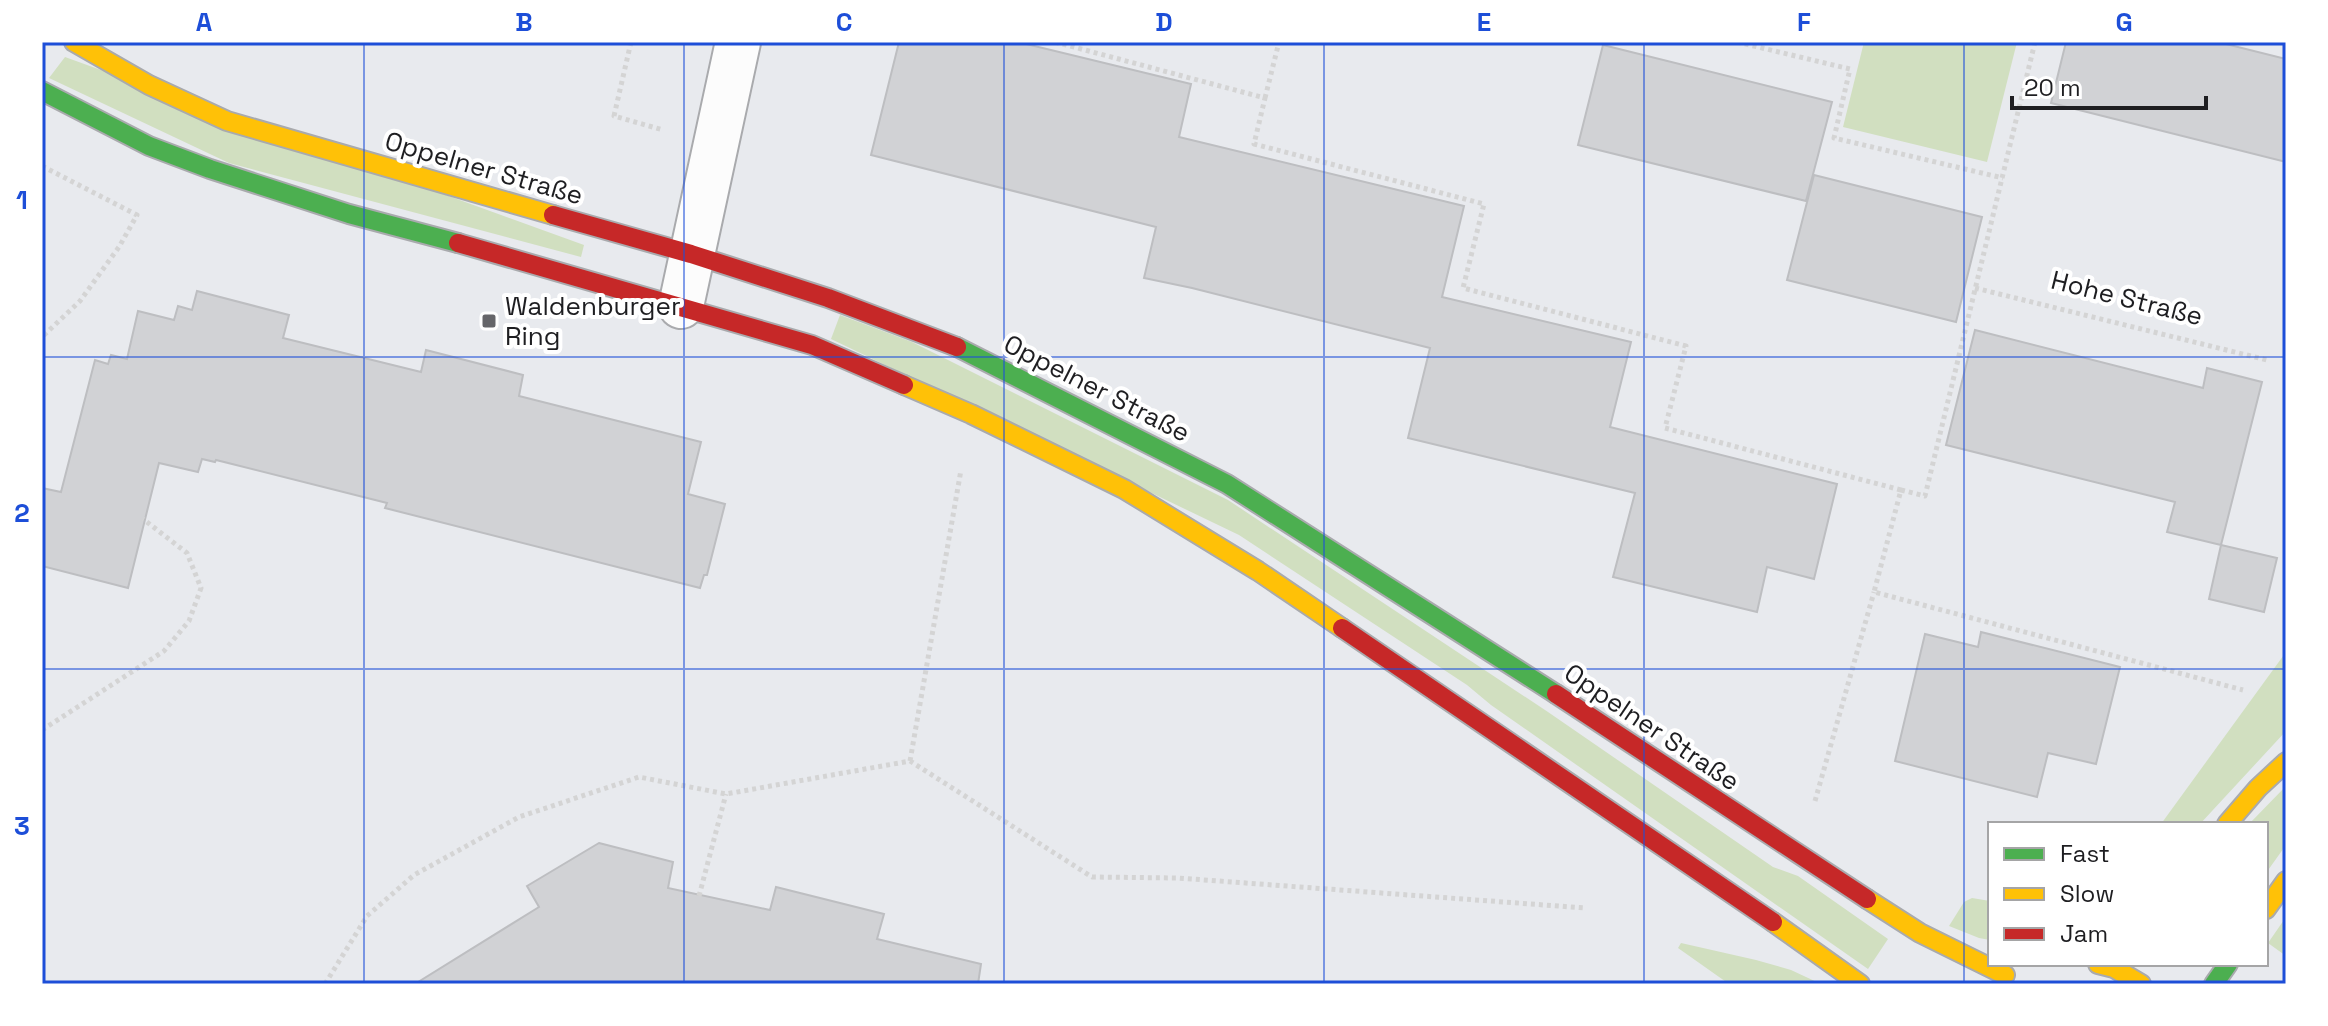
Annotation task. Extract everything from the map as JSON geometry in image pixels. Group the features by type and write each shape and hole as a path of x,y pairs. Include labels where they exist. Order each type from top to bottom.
{"street":[{"name":"Oppelner Straße","path":"74,42 169,97 227,121 691,254 828,298 970,352 1227,484 1490,650 1920,933 2006,976"},
{"path":"681,306 738,42"},
{"path":"42,91 149,146 210,169 349,214 518,259 812,345 971,414 1124,489 1258,571 1717,882 1860,984"},
{"path":"2229,822 2286,762"},
{"path":"2268,906 2286,881"},
{"path":"2112,966 2141,984"},
{"path":"2214,984 2227,966"}],"path":[{"path":"631,42 614,116 715,144"},
{"path":"1055,42 1265,98"},
{"path":"1279,42 1254,144 1484,204 1463,288 1686,346 1665,428 1925,496 2035,42"},
{"path":"1737,42 1850,69 1834,138 2003,178"},
{"path":"42,166 137,215 119,247 80,301 42,337"},
{"name":"Hohe Straße","path":"1975,288 2267,360"},
{"path":"910,761 971,414"},
{"path":"1796,854 1818,791 1901,490"},
{"path":"42,730 164,651 189,621 201,588 187,553 143,519"},
{"path":"1874,592 2243,690"},
{"path":"325,984 367,916 414,875 519,817 639,777 726,794 910,761 1092,877 1178,878 1585,908"},
{"path":"699,896 726,794"}],"green space":[{"path":"1864,42 2017,42 1987,162 1843,127"},
{"path":"65,57 584,245 581,257 229,163 49,78"},
{"path":"840,315 912,342 1228,500 1548,712 1773,867 1798,876 1888,939 1868,969 1491,705 1467,685 1239,535 831,339"},
{"path":"2286,652 2286,731 2202,822 2162,822"},
{"path":"2286,786 2286,845 2268,870 2268,822 2251,822"},
{"path":"1972,898 1988,901 1988,940 1949,926 1964,902"},
{"path":"2286,917 2286,956 2268,943"},
{"path":"1681,943 1791,970 1821,984 1729,984 1678,948"}],"building":[{"path":"899,42 1018,42 1191,84 1179,137 1464,206 1442,297 1631,342 1610,427 1837,484 1814,579 1767,567 1757,612 1613,577 1635,493 1408,438 1430,348 1144,278 1156,227 871,155"},
{"path":"2066,42 2218,42 2286,59 2286,162 2051,103"},
{"path":"1603,45 1832,102 1806,201 1578,145"},
{"path":"1814,175 1982,217 1956,322 1787,280"},
{"path":"197,291 289,315 283,338 421,372 426,350 523,375 519,396 701,442 688,494 725,504 707,575 704,575 700,588 385,508 387,503 202,459 198,472 159,463 128,588 42,566 42,488 61,492 95,360 108,364 111,355 127,359 138,311 174,320 178,306 192,310"},
{"path":"1975,330 2203,388 2207,368 2262,382 2221,545 2167,532 2175,502 1946,445"},
{"path":"2221,545 2277,558 2264,612 2209,599"},
{"path":"1981,632 2120,667 2096,764 2048,753 2037,797 1895,761 1925,634 1978,647"},
{"path":"599,843 673,862 668,888 770,910 776,887 884,914 877,939 981,964 978,984 415,984 539,907 527,886"}],"traffic: fast":[{"path":"42,91 149,146 210,169 349,214 458,243"},
{"path":"957,347 1227,484 1556,694"},
{"path":"2214,984 2227,966"}],"traffic: slow":[{"path":"74,42 149,85 227,121 553,215"},
{"path":"904,385 971,414 1124,489 1258,571 1342,628"},
{"path":"2229,822 2286,762"},
{"path":"2268,906 2286,881"},
{"path":"1867,899 1920,933 2005,975"},
{"path":"1773,922 1860,984"},
{"path":"2106,966 2141,984"}],"traffic: jam":[{"path":"553,215 691,254 828,298 957,347"},
{"path":"458,243 812,345 904,385"},
{"path":"1342,628 1773,922"},
{"path":"1556,694 1867,899"}],"place":[{"name":"Waldenburger Ring","path":"489,321"}]}
